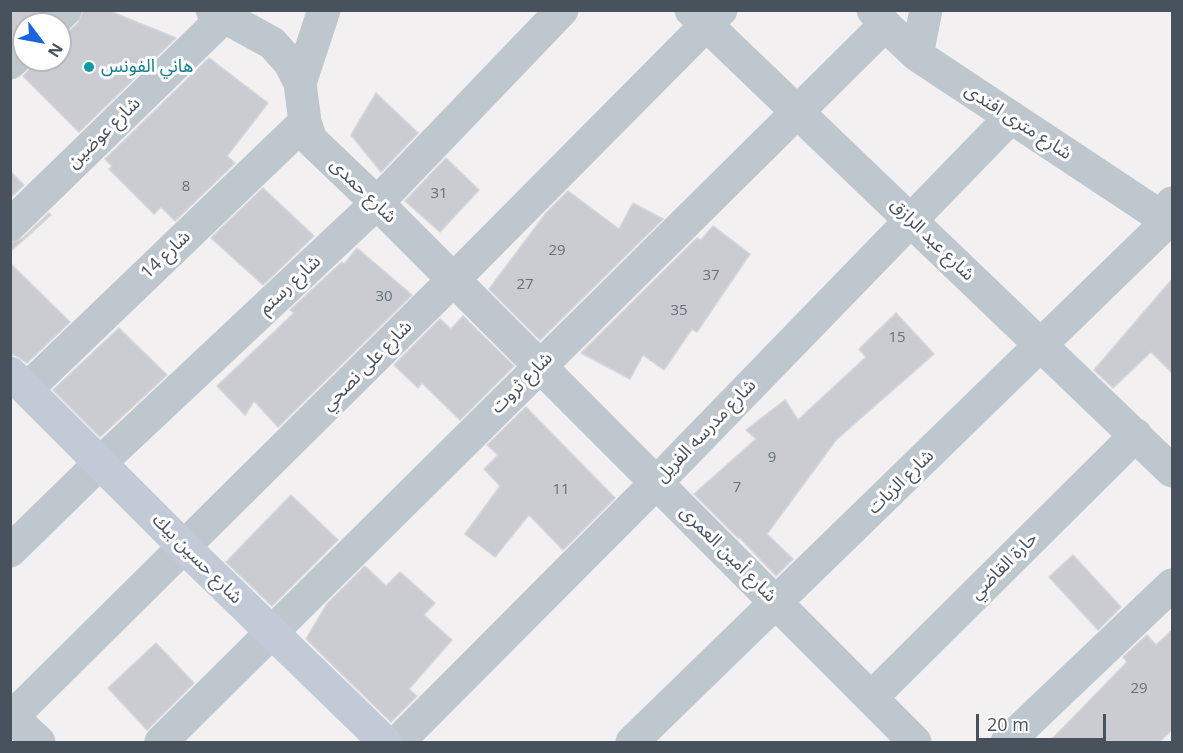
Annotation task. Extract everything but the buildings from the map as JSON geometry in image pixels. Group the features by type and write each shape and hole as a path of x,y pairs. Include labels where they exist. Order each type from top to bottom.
{"main road":[{"name":"شارع حسين بيك","path":"19,381 184,547 385,742"}],"street":[{"path":"300,83 324,10"},
{"name":"شارع رستم","path":"10,551 100,463 377,203 562,10"},
{"path":"917,55 926,10"},
{"name":"شارع حمدى","path":"218,14 272,43 290,63 300,83 305,122 311,140 540,366"},
{"name":"شارع عوضين","path":"10,225 218,14"},
{"name":"شارع عبد الرازق","path":"706,15 797,111 1173,471"},
{"name":"شارع على نصحي","path":"11,717 453,280 706,15"},
{"name":"شارع مترى افندى","path":"879,18 917,55 1011,117 1171,216"},
{"name":"شارع ثروت","path":"161,742 797,111 879,18"},
{"name":"شارع مدرسه الفريل","path":"398,742 656,483 1011,117"},
{"name":"شارع 14","path":"19,381 305,122"},
{"name":"شارع الزيات","path":"632,742 1171,216"},
{"name":"شارع أمين العمرى","path":"540,366 915,742"},
{"name":"حارة القاضي","path":"871,698 1136,435"},
{"path":"1007,742 1173,585"},
{"path":"11,717 39,742"}],"place":[{"name":"هاني الفونس","path":"89,67"}]}
